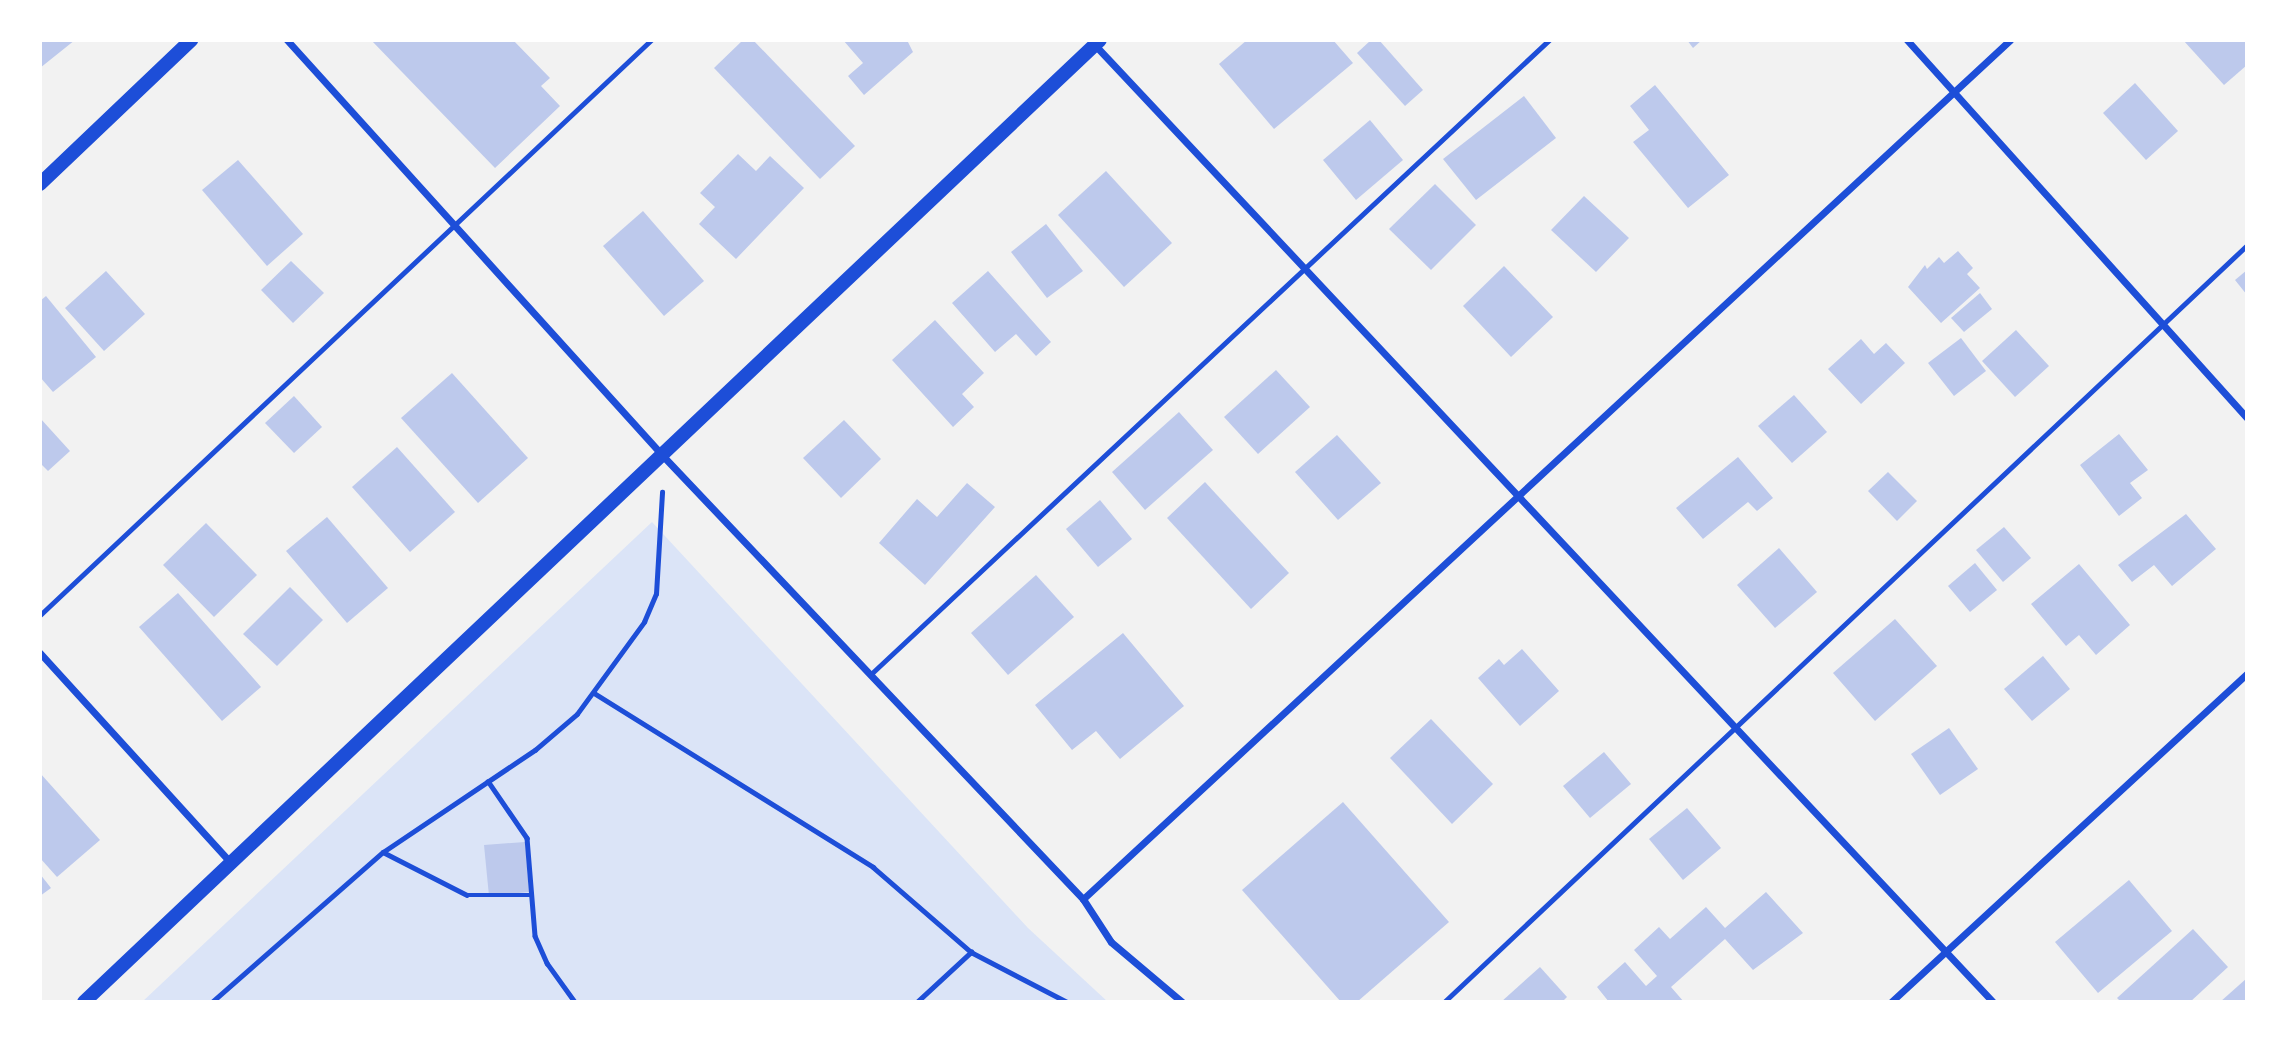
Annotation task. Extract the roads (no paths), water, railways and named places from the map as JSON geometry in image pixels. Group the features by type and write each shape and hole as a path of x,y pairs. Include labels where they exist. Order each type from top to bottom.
{"main road":[{"path":"40,184 191,40"},
{"path":"84,1002 663,456 1095,42"}],"street":[{"path":"287,40 456,223 663,456 872,673 1083,899 1111,942 1182,1002"},
{"path":"1907,40 2160,327 2247,418"},
{"path":"1083,899 2010,40"},
{"path":"1095,42 1993,1002"},
{"path":"40,653 231,864"},
{"path":"1891,1002 1945,948 2247,674"}],"lane":[{"path":"40,615 651,40"},
{"path":"872,673 1549,40"},
{"path":"1444,1002 2247,244"}]}
